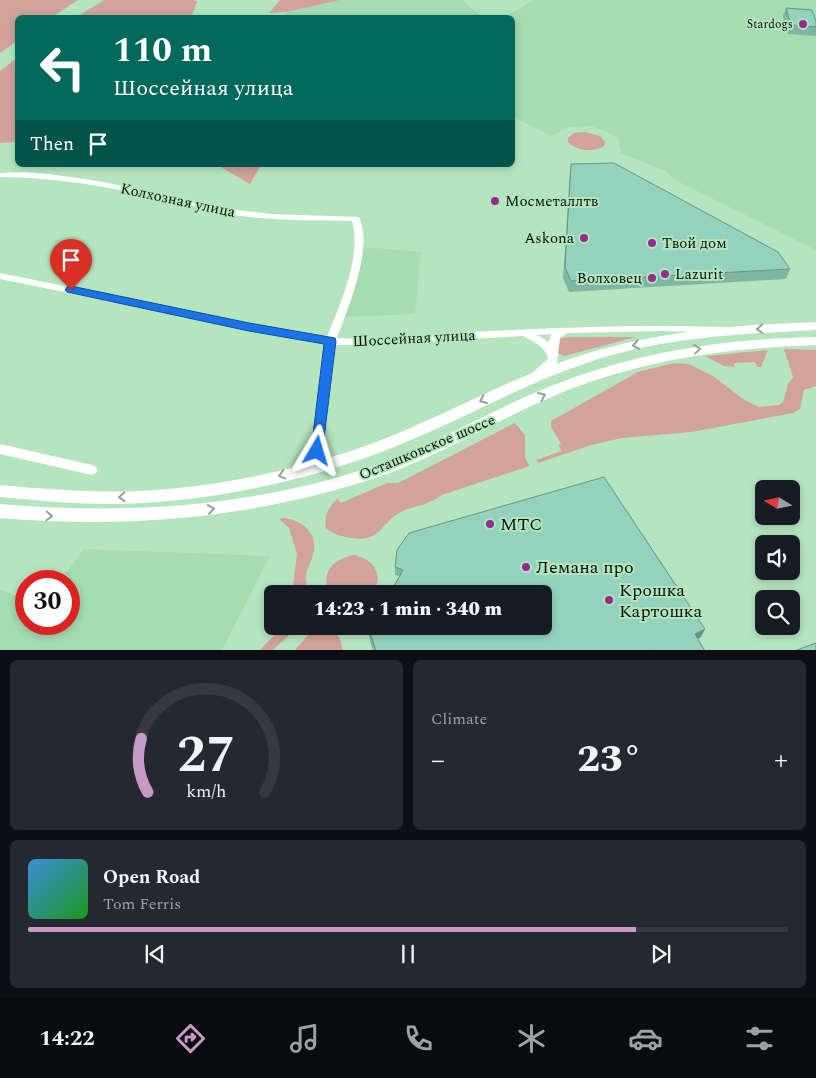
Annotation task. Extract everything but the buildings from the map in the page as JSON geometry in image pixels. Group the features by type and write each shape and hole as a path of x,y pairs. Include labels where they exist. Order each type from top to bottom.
{"main road":[{"path":"785,334 816,326"},
{"name":"Осташковское шоссе","path":"0,491 50,496 107,498 183,494 246,485 368,451 421,430 528,380 574,362 620,348 669,338 736,330 785,334"},
{"path":"785,334 816,342"},
{"name":"Осташковское шоссе","path":"0,512 45,516 109,518 182,513 247,505 316,489 378,471 543,396 631,362 679,351 729,345 785,334"}],"street":[{"name":"Колхозная улица","path":"0,175 19,174 70,178 219,210 254,214 356,219 360,233 357,259 347,299 331,341"},
{"name":"Шоссейная улица","path":"0,276 249,327 331,341 364,342 565,330 663,328 736,330"},
{"path":"528,380 546,368 553,360 552,352 555,336 565,330"},
{"path":"526,332 545,344 552,352"},
{"path":"317,451 331,341"},
{"path":"0,449 92,470"}],"shaded area":[{"path":"0,0 78,0 55,15 15,15 15,42 0,53"},
{"path":"104,0 194,0 197,2 192,15 80,15"},
{"path":"280,0 340,0 286,12 269,13"},
{"path":"340,0 462,0 480,15 284,15 286,12"},
{"path":"534,0 816,0 816,250 675,180 667,172 621,153 618,138 603,130 590,126 569,127 552,136 515,118 515,15 507,15"},
{"path":"15,60 15,142 0,143 0,71"},
{"path":"585,132 600,136 605,142 604,146 595,150 585,150 568,142 568,138 574,133"},
{"path":"220,167 260,167 250,184"},
{"path":"364,247 421,252 415,314 345,317"},
{"path":"636,337 564,356 558,353 557,342 561,338"},
{"path":"784,349 816,350 816,386 804,390 800,409 793,413 692,432 622,438 591,445 538,463 536,460 562,451 558,445 561,444 551,427 551,421 638,372 674,363 689,364 713,376 743,399 759,407 779,405 783,402 788,384 793,377"},
{"path":"768,350 761,367 757,367 755,362 734,363 735,367 724,366 705,356"},
{"path":"515,423 525,435 525,458 530,466 442,495 427,503 403,511 395,515 380,530 369,537 361,539 344,537 326,528 327,512 337,499 341,503 387,483 398,483"},
{"path":"279,519 291,519 303,525 308,529 314,541 313,555 306,574 307,585 293,585 297,554 289,528"},
{"path":"84,549 270,556 222,650 0,650 0,590 15,595 15,635 80,635 80,570 68,570"},
{"path":"354,555 372,564 376,569 376,585 327,585 327,574 330,568 347,557"},
{"path":"274,635 289,635 273,650 260,650"},
{"path":"308,635 337,635 343,650 295,650"}],"place":[{"name":"Stardogs","path":"803,24"},
{"name":"Мосметаллтв","path":"495,201"},
{"name":"Askona","path":"584,238"},
{"name":"Твой дом","path":"652,243"},
{"name":"Lazurit","path":"665,274"},
{"name":"Волховец","path":"652,278"},
{"name":"МТС","path":"490,524"},
{"name":"Лемана про","path":"526,567"},
{"name":"Крошка Картошка","path":"609,600"}],"route":[{"path":"71,290 249,327 331,341 317,451"}]}
